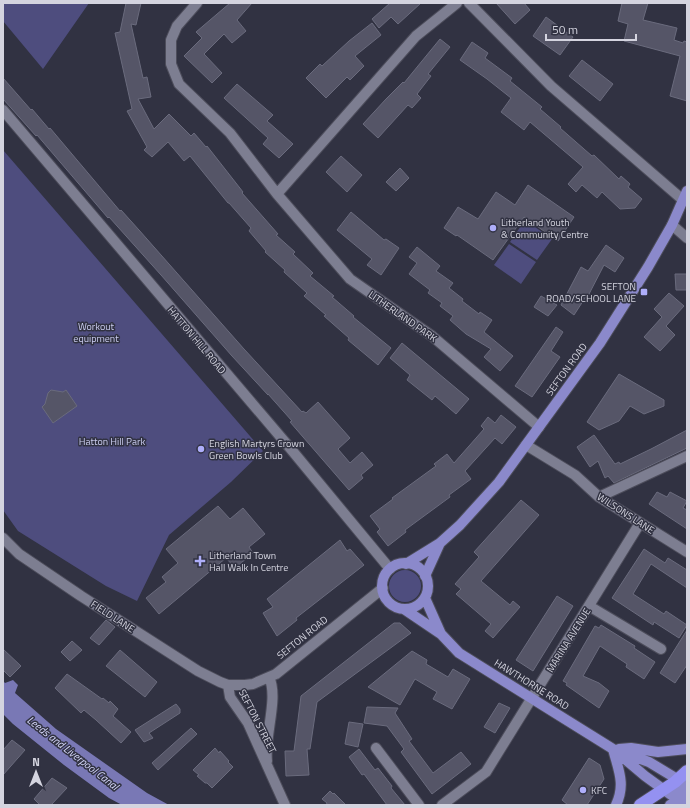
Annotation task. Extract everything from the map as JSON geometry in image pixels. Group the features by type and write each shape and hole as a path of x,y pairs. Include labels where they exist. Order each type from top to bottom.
{"highway":[{"path":"640,805 663,790 682,782 687,771"}],"main road":[{"name":"SEFTON ROAD","path":"440,543 460,525 499,482 600,343 648,267 672,225 685,196"},
{"path":"440,543 426,576 428,587 425,598 416,606 404,609 398,608 387,600 384,594 383,581 390,570 395,566 406,564 440,543"},
{"path":"406,564 417,567 426,576"},
{"name":"HAWTHORNE ROAD","path":"425,598 441,634"},
{"name":"HAWTHORNE ROAD","path":"404,609 441,634 459,653 613,749 645,776 680,802"},
{"path":"616,805 620,796 621,783 613,749 631,748 658,752 687,749"},
{"name":"HAWTHORNE ROAD","path":"613,749 649,762 682,782"},
{"path":"663,790 678,791 687,788"}],"street":[{"name":"LITHERLAND PARK","path":"197,3 177,26 170,40 171,64 179,84 230,134 277,194 350,279 432,336 539,427"},
{"path":"277,194 416,36 457,3"},
{"path":"469,3 551,86 685,196"},
{"name":"HATTON HILL ROAD","path":"3,110 290,448 390,570"},
{"path":"672,225 687,238"},
{"name":"WILSONS LANE","path":"526,445 575,475 599,497 687,552"},
{"path":"599,497 687,456"},
{"name":"MARINA AVENUE","path":"442,805 486,772 640,523"},
{"name":"FIELD LANE","path":"3,538 19,554 81,596 198,670 228,685"},
{"name":"SEFTON ROAD","path":"228,685 253,684 276,674 383,588"},
{"path":"589,606 661,649"},
{"name":"SEFTON STREET","path":"267,767 266,743 273,690 269,677"},
{"name":"SEFTON STREET","path":"228,685 230,697 248,723 285,805"},
{"path":"376,748 419,805"}],"green space":[{"path":"3,3 89,3 43,69 3,21"},
{"name":"Hatton Hill Park","path":"3,150 263,451 231,482 169,535 137,601 106,586 18,531 3,510"},
{"path":"525,220 552,239 537,260 510,242"},
{"path":"509,244 536,262 521,284 494,265"},
{"path":"405,570 414,573 418,577 421,586 418,595 414,599 405,602 396,599 392,595 389,586 392,577 396,573"}],"water":[{"name":"Leeds and Liverpool Canal","path":"13,680 18,685 15,693 56,729 147,793 169,805 122,805 109,798 64,765 13,724 3,714 3,681 5,683"}],"building":[{"path":"126,3 141,3 136,25 131,24 143,78 147,77 151,97 138,99 154,129 169,114 191,136 194,133 206,147 207,146 243,192 242,193 278,234 276,235 295,252 293,254 313,273 310,276 334,296 332,297 354,316 353,317 391,348 378,365 348,340 349,338 324,316 326,315 304,296 307,293 265,252 266,251 249,231 251,228 228,203 190,156 184,161 168,142 152,157 144,150 147,147 127,111 132,109 115,33 120,32"},
{"path":"230,3 252,3 237,20 246,31 232,43 224,34 204,54 222,73 212,83 184,56 202,38 196,32"},
{"path":"390,3 421,3 398,24 391,17 379,28 372,19"},
{"path":"496,3 524,3 530,10 515,24"},
{"path":"622,3 648,3 643,20 677,28 674,40 683,43 684,41 687,42 687,101 670,96 680,56 624,41 628,24 618,21"},
{"path":"546,17 573,37 560,55 533,36"},
{"path":"372,23 381,35 355,56 364,66 350,80 347,77 326,98 306,78 320,64 322,66 349,41"},
{"path":"440,39 450,47 428,74 431,76 417,94 421,98 412,108 408,105 378,138 363,124 403,82 404,83"},
{"path":"472,42 488,53 485,58 512,78 510,81 542,107 540,109 561,127 560,128 592,156 594,155 619,179 621,176 630,184 628,187 642,199 635,208 620,209 602,192 597,198 582,185 576,192 568,184 583,167 530,122 524,130 501,112 511,98 460,60"},
{"path":"582,60 613,84 600,101 569,76"},
{"path":"3,78 31,110 32,109 49,129 50,128 120,211 121,210 302,412 303,411 306,413 318,402 350,438 338,449 350,463 362,452 373,465 361,475 363,478 349,490 290,422 292,421 232,356 109,217 108,218 37,135 36,136 3,99"},
{"path":"237,84 273,115 267,121 293,144 279,158 263,144 268,138 224,98"},
{"path":"341,156 362,175 347,192 326,172"},
{"path":"400,168 409,178 396,191 386,182"},
{"name":"Litherland Youth & Community Centre","path":"528,185 574,217 558,241 524,217 493,260 457,235 456,236 444,228 458,207 478,219 496,192 515,205"},
{"path":"351,212 384,240 386,239 399,248 381,275 367,265 372,259 337,230"},
{"path":"606,245 624,258 615,272 604,265 588,296 587,295 574,315 561,305 581,267 588,271"},
{"path":"417,247 440,266 436,271 453,283 449,288 463,299 462,301 479,314 480,312 492,320 484,332 513,356 500,371 484,357 491,349 466,334 450,320 453,316 440,306 442,303 428,293 430,290 409,274 417,263 409,257"},
{"path":"675,274 687,274 687,290 676,290"},
{"path":"669,293 684,306 666,326 675,335 660,351 644,337 662,317 654,309"},
{"path":"541,296 557,305 548,316 534,307"},
{"path":"556,327 563,332 551,351 560,357 532,397 515,386"},
{"path":"402,343 469,399 456,414 435,396 432,400 407,380 410,375 390,358"},
{"path":"619,374 664,400 664,406 644,414 630,406 619,421 599,430 587,422"},
{"path":"51,390 63,392 66,390 77,406 53,423 42,407 45,404 48,393"},
{"path":"501,415 516,427 502,444 495,438 465,471 471,479 449,495 450,497 405,530 406,532 388,546 377,532 380,529 370,516 436,466 434,464 447,454 454,463 484,429 481,426 488,417 495,423"},
{"path":"687,430 687,448 614,483 608,476 605,478 598,461 590,467 577,447 594,435 615,464 619,462 620,464"},
{"path":"657,492 667,497 670,492 687,501 683,508 687,510 687,529 649,504"},
{"path":"521,500 539,515 481,581 510,605 513,601 520,607 493,638 485,631 491,624 456,594 461,589 455,584 479,557 474,552"},
{"name":"Litherland Town Hall Walk In Centre","path":"218,506 230,519 243,508 265,534 249,547 253,553 235,568 226,558 159,614 146,598 166,582 162,577 178,563 166,549"},
{"path":"340,540 347,551 350,549 364,565 296,618 297,620 277,636 263,613 273,607 267,599"},
{"path":"644,549 665,563 668,558 687,570 687,588 651,564 633,594 664,614 666,611 687,625 679,638 654,622 653,625 612,598"},
{"path":"557,596 573,606 533,671 516,660"},
{"path":"106,620 115,627 99,645 90,638"},
{"path":"394,623 400,623 411,633 317,702 310,749 307,749 309,775 286,776 285,751 294,751 301,696"},
{"path":"601,625 635,646 634,648 655,662 644,679 626,667 627,664 600,646 583,676 599,683 609,691 599,708 566,685 567,683 563,681 595,626 599,628"},
{"path":"687,630 687,665 675,683 660,673"},
{"path":"72,641 82,650 70,661 61,652"},
{"path":"3,649 21,666 10,677 3,670"},
{"path":"120,650 157,682 145,697 106,666"},
{"path":"412,651 427,660 426,664 448,677 453,669 470,679 452,709 433,699 437,692 415,679 400,705 368,687"},
{"path":"67,674 102,699 103,698 109,703 110,701 118,709 113,716 131,732 121,743 84,710 81,713 55,688"},
{"path":"499,703 510,708 495,733 484,727"},
{"path":"176,704 180,709 180,713 149,733 153,738 144,742 135,730"},
{"path":"367,707 398,708 395,713 412,739 409,741 433,773 461,752 471,764 432,794 401,752 404,749 387,726 364,723"},
{"path":"349,722 363,724 358,747 345,744"},
{"path":"191,728 197,734 158,770 152,763"},
{"path":"12,740 25,750 3,775 3,750"},
{"path":"215,748 219,753 220,751 233,767 212,788 197,776 199,775 193,770"},
{"path":"359,749 375,770 378,768 392,786 391,788 405,805 387,805 364,774 362,775 349,757"},
{"name":"KFC","path":"589,758 600,765 604,779 587,805 568,805 562,800"},
{"path":"52,778 67,788 51,805 40,805 34,799"},
{"path":"330,791 346,805 326,805 327,803 322,799"}],"place":[{"name":"Litherland Youth & Community Centre","path":"493,228"},
{"name":"SEFTON ROAD/SCHOOL LANE","path":"644,292"},
{"name":"English Martyrs Crown Green Bowls Club","path":"201,449"},
{"name":"Litherland Town Hall Walk In Centre","path":"200,561"},
{"name":"KFC","path":"583,790"}],"park label":[{"name":"Workout equipment","path":"96,332"}]}
